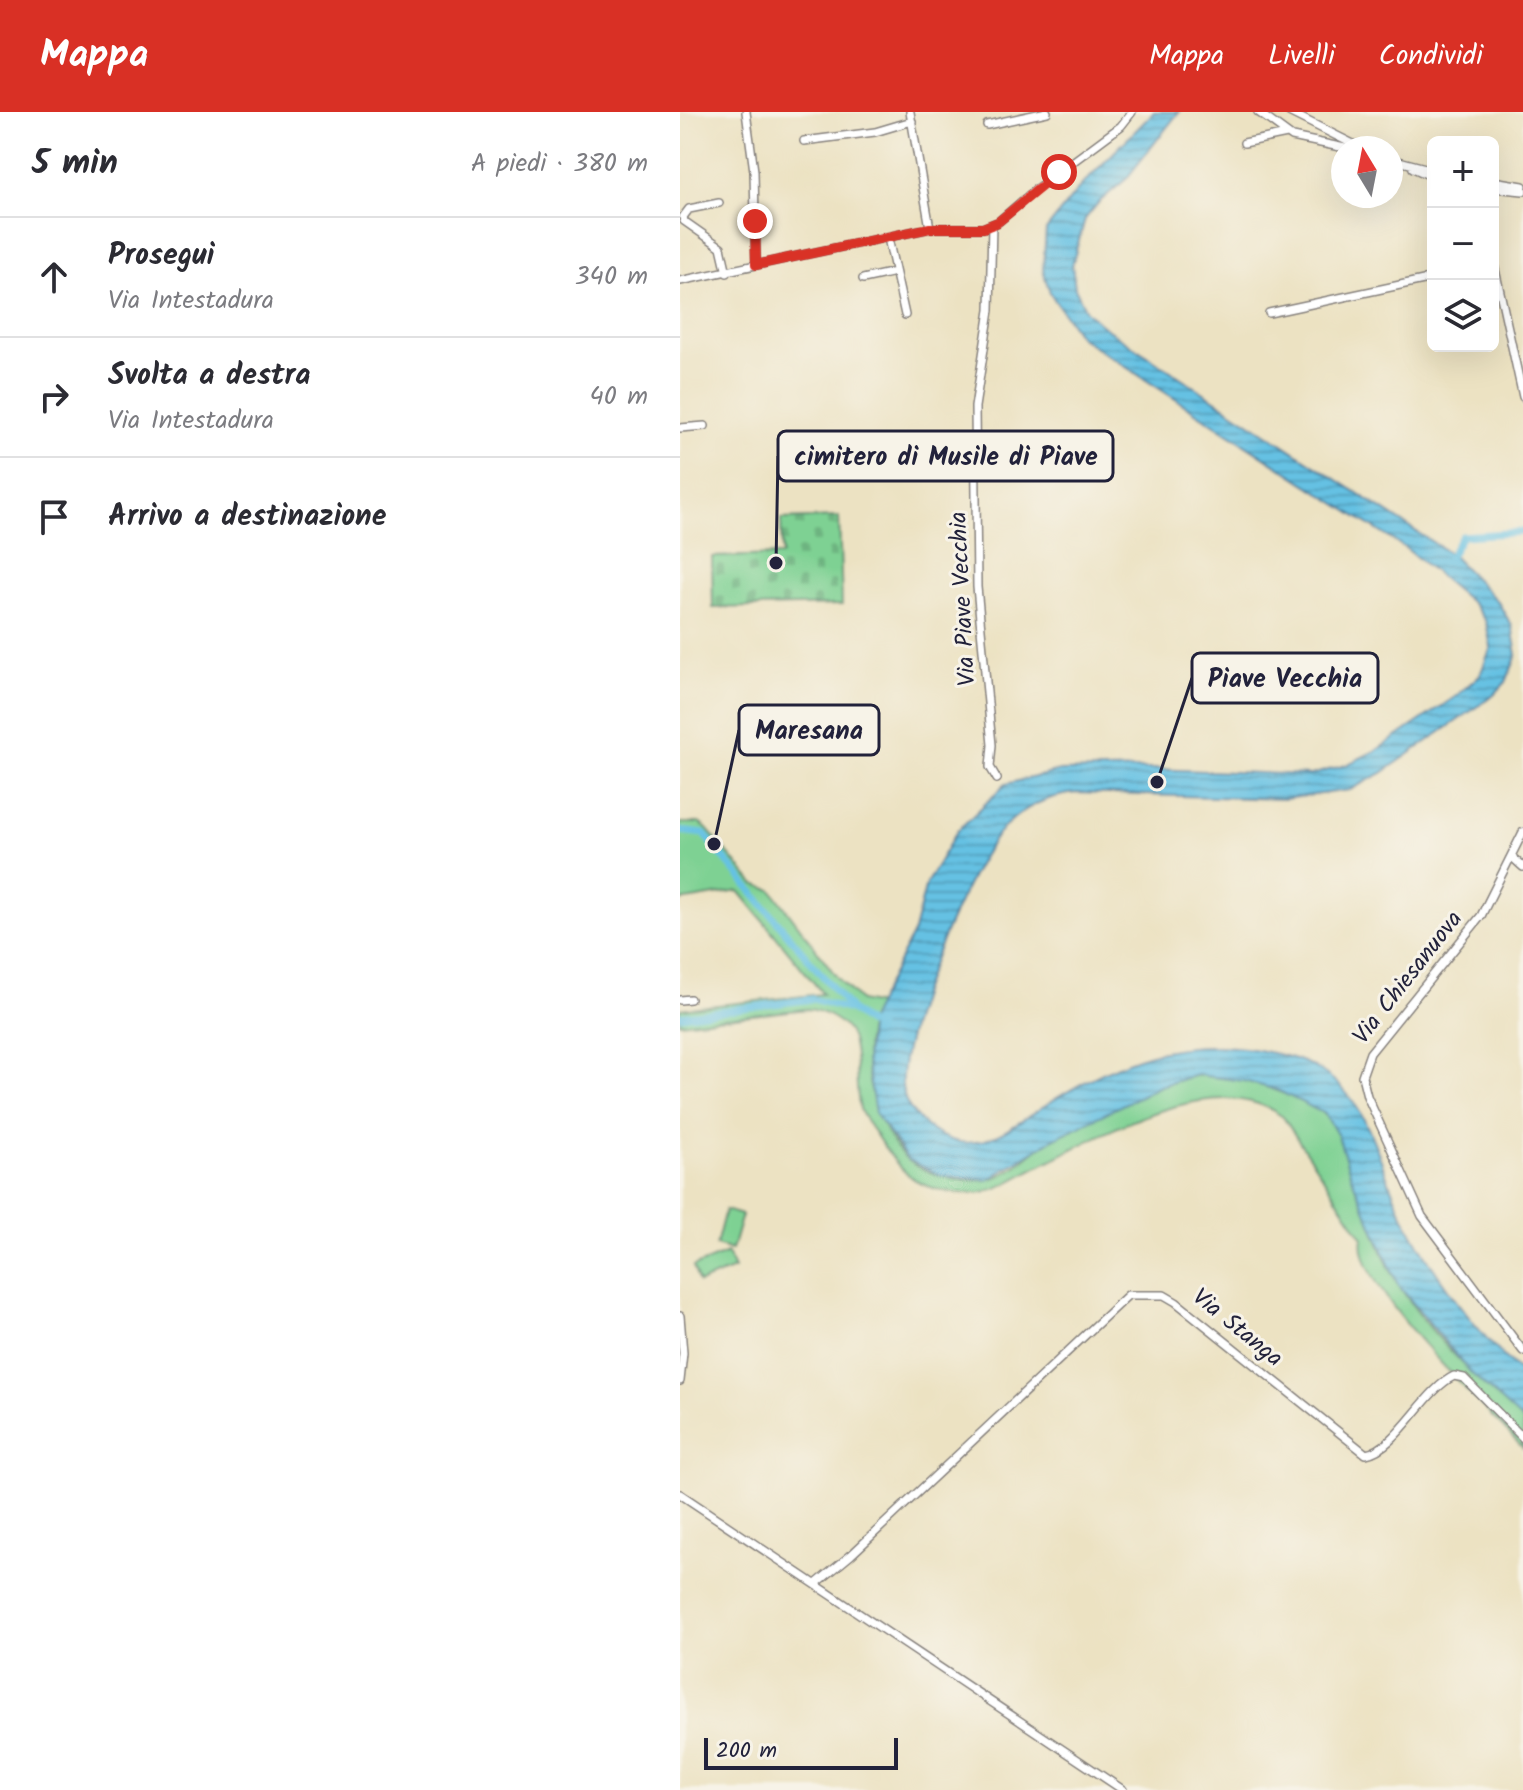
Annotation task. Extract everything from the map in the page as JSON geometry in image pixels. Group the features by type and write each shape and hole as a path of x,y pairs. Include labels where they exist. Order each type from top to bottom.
{"street":[{"path":"746,112 754,171 756,265"},
{"path":"910,112 930,228"},
{"path":"987,125 1047,112"},
{"path":"680,281 930,228 992,225 1121,126 1132,112"},
{"path":"1258,112 1287,134"},
{"path":"1289,112 1332,136"},
{"path":"804,141 875,132 912,121"},
{"path":"1244,143 1287,134 1331,143"},
{"path":"1403,163 1427,174"},
{"path":"1408,165 1427,169"},
{"path":"1499,182 1523,188"},
{"path":"1499,188 1523,188"},
{"path":"719,203 689,209 683,217 684,221 721,247 727,273"},
{"name":"Via Piave Vecchia","path":"992,225 990,310 986,348 977,375 975,417 977,587 992,745 990,767 997,779"},
{"path":"888,238 905,315"},
{"path":"863,279 895,272"},
{"path":"1269,313 1427,279"},
{"path":"1497,280 1523,397"},
{"path":"680,428 705,426"},
{"name":"Via Chiesanuova","path":"1523,832 1481,916 1370,1053 1362,1076 1367,1096 1422,1216 1523,1351"},
{"path":"1512,857 1523,867"},
{"path":"680,1000 690,999"},
{"name":"Via Stanga","path":"817,1583 851,1555 1128,1295 1164,1295 1176,1302 1366,1454 1376,1451 1454,1376 1464,1378 1523,1438"},
{"path":"680,1316 680,1381"},
{"path":"680,1494 1123,1790"}],"green space":[{"path":"839,517 842,605 713,608 712,557 782,555 781,519"},
{"path":"680,823 699,823 706,828 754,884 772,890 837,977 860,1001 879,1005 867,1041 870,1086 876,1108 896,1146 908,1160 925,1170 947,1177 989,1179 1013,1168 1050,1140 1101,1112 1160,1086 1194,1076 1224,1076 1242,1080 1277,1091 1321,1112 1338,1134 1350,1173 1400,1287 1440,1340 1523,1421 1523,1448 1400,1316 1365,1259 1363,1238 1283,1117 1256,1103 1226,1099 1194,1102 1160,1111 1127,1123 993,1189 973,1193 945,1191 920,1183 901,1168 865,1119 858,1100 851,1037 844,1026 833,1018 807,1009 680,1023 680,1009 823,994 739,891 680,901"},
{"path":"725,1210 742,1215 732,1250 716,1245"},
{"path":"727,1253 734,1269 699,1283 693,1267"}],"water":[{"path":"1154,112 1179,112 1126,179 1085,219 1072,265 1075,288 1086,311 1108,330 1452,555 1498,602 1512,626 1517,655 1506,682 1494,695 1382,773 1350,790 1284,799 1076,793 1047,799 1022,812 1006,825 990,845 954,912 936,954 909,1035 903,1068 903,1092 911,1109 932,1131 950,1140 971,1143 996,1136 1101,1073 1150,1054 1201,1046 1228,1046 1258,1050 1314,1067 1339,1085 1364,1119 1396,1201 1443,1283 1489,1341 1523,1375 1523,1421 1471,1373 1398,1285 1352,1179 1338,1136 1325,1114 1277,1090 1244,1081 1197,1075 1160,1086 1051,1140 988,1180 942,1176 908,1160 875,1113 866,1060 870,1018 914,931 926,884 957,831 1006,784 1060,771 1151,769 1311,775 1346,765 1377,750 1455,697 1480,675 1491,647 1486,622 1473,604 1408,550 1080,337 1050,293 1043,270 1046,230 1080,187"}],"waterway":[{"path":"1447,561 1462,536 1523,532"},
{"path":"680,831 704,834 852,1011"},
{"path":"680,1016 813,999 852,1011 867,1023 878,1026"}],"place":[{"name":"cimitero di Musile di Piave","path":"776,563"},
{"name":"Piave Vecchia","path":"1157,782"},
{"name":"Maresana","path":"714,844"}],"route":[{"path":"755,221 756,265 930,228 983,228 998,222 1059,172"}]}
